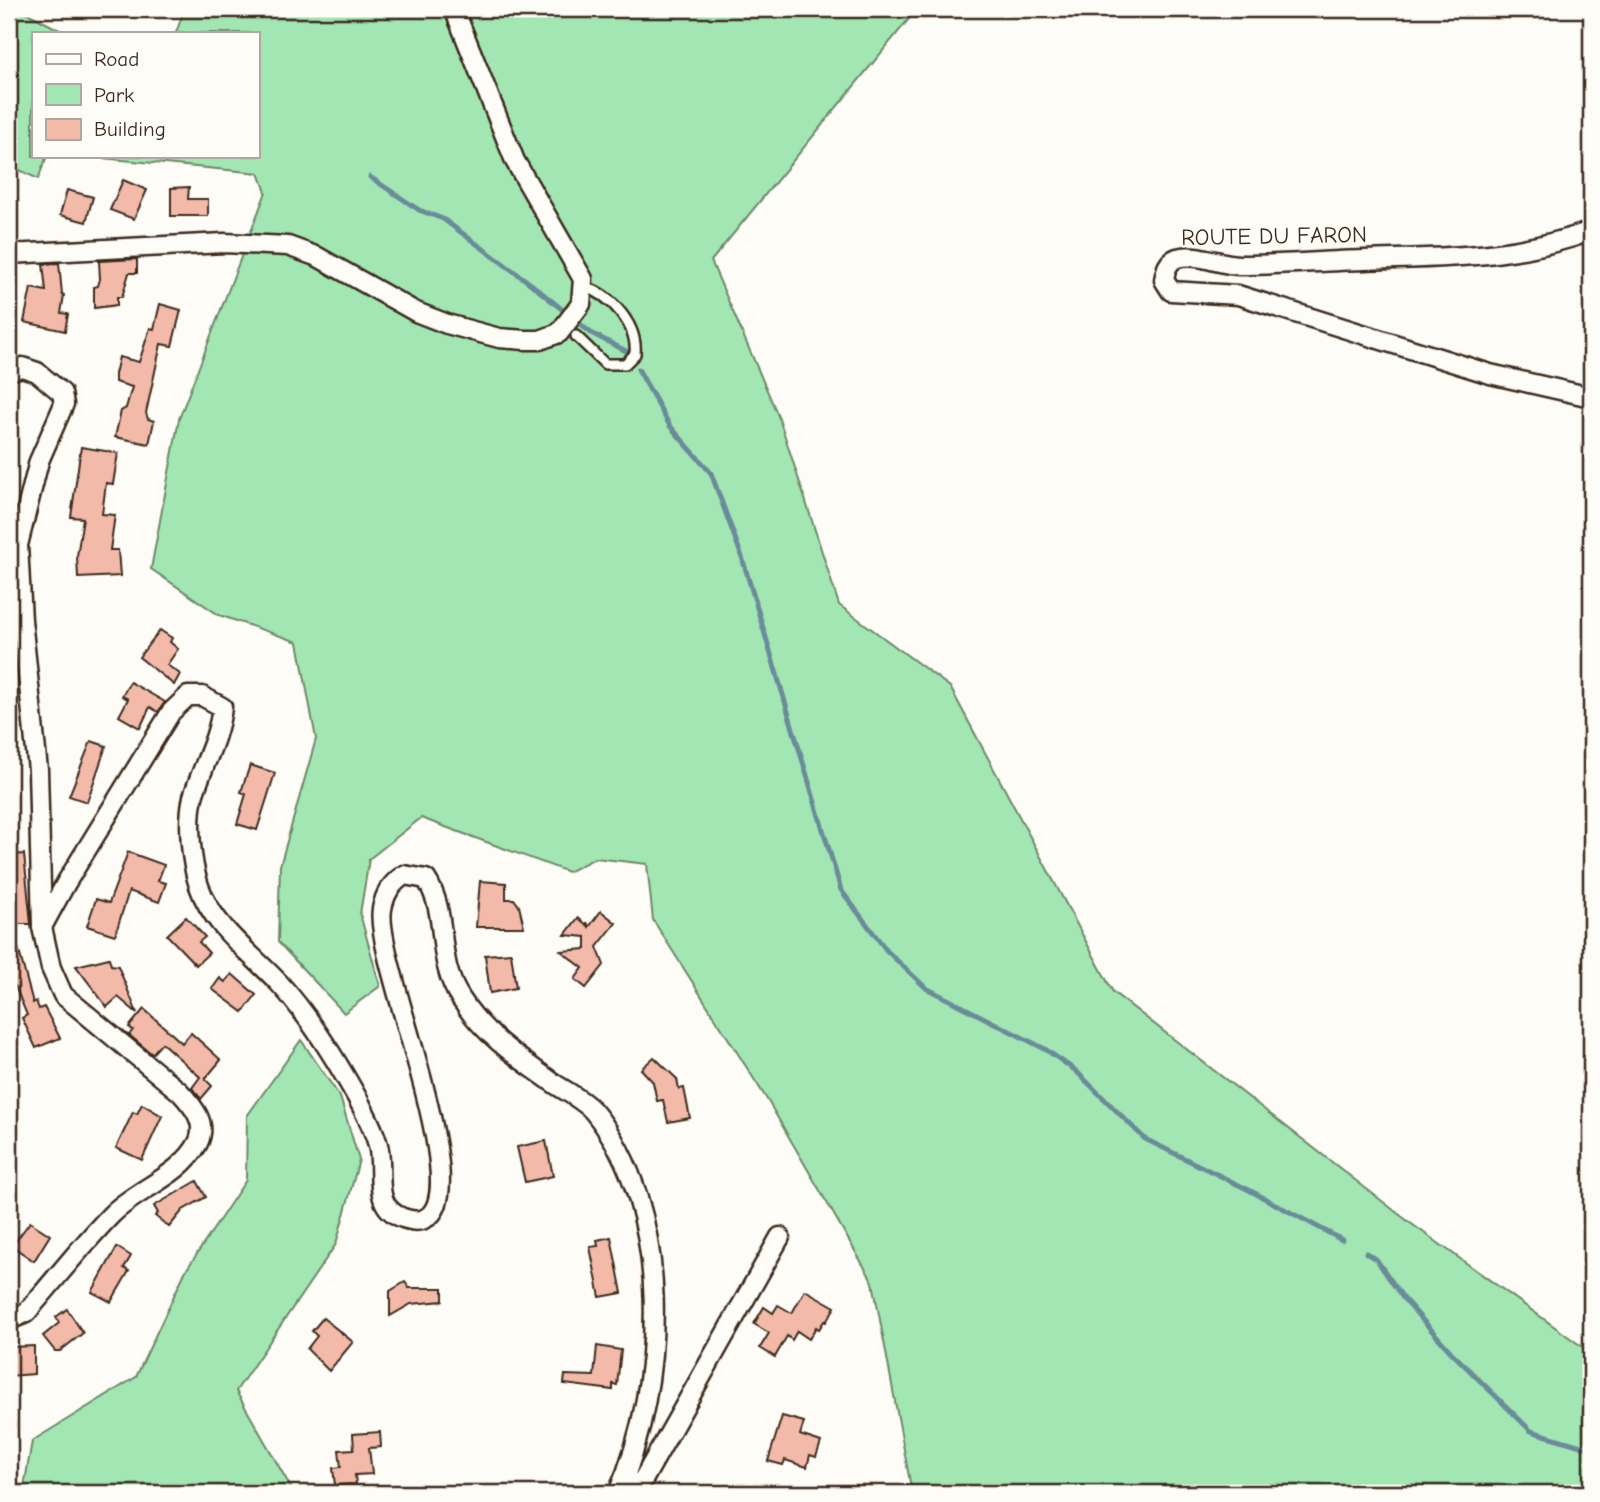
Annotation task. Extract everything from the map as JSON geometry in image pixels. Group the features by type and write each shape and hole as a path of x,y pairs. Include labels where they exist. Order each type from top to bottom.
{"street":[{"path":"9,254 224,243 288,246 318,257 416,312 499,338 540,340 565,329 581,304 585,287 577,265 515,161 454,9"},
{"name":"ROUTE DU FARON","path":"1591,231 1548,247 1507,254 1237,265 1185,257 1174,259 1167,265 1164,279 1171,291 1238,295 1490,374 1591,397"},
{"path":"9,371 22,367 37,372 62,393 64,404 39,461 19,545 22,620 38,771 42,927 51,968 62,995 180,1092 196,1109 201,1128 199,1142 193,1151 167,1175 113,1213 26,1313 9,1320"},
{"path":"42,927 65,883 171,712 188,696 202,696 222,707 220,723 192,800 192,839 200,887 239,946 280,984 319,1037 358,1100 379,1147 381,1198 396,1215 407,1220 425,1219 433,1211 439,1172 431,1109 383,929 382,911 387,892 404,875 426,879 436,895 446,966 460,999 493,1040 592,1110 623,1157 636,1187 649,1255 654,1330 648,1399 620,1493"},
{"path":"620,1493 643,1480 780,1237"}],"lane":[{"path":"576,336 605,364 625,364 635,354 629,321 596,290 585,287"}],"green space":[{"path":"9,9 20,9 63,32 32,32 32,158 46,158 38,179 9,165"},
{"path":"181,9 917,9 711,261 779,418 839,605 950,687 1113,992 1409,1222 1591,1353 1591,1493 912,1493 873,1282 768,1101 653,920 647,864 595,858 568,872 421,818 369,859 360,914 380,986 344,1013 278,942 280,866 316,739 298,642 219,615 151,569 179,419 266,192 259,173 101,158 259,158 259,32 176,32 183,13"},
{"path":"301,1040 340,1097 359,1160 336,1244 236,1391 294,1493 23,1493 32,1441 136,1377 185,1272 246,1180 247,1116"}],"building":[{"path":"123,180 147,190 134,219 110,210"},
{"path":"189,187 188,199 208,199 208,216 171,216 171,188"},
{"path":"67,190 93,197 86,222 60,215"},
{"path":"137,259 137,273 129,273 122,297 117,297 117,305 94,308 94,287 98,286 100,279 99,261"},
{"path":"59,263 64,295 61,313 68,314 65,331 24,322 31,288 46,291 43,264"},
{"path":"160,304 181,310 172,346 161,344 146,413 148,419 154,421 149,444 115,437 121,411 126,408 132,387 115,382 115,374 119,357 139,362 150,328 154,329"},
{"path":"81,447 118,453 113,484 106,483 102,514 115,515 110,550 118,550 120,576 78,578 77,556 83,518 71,517"},
{"path":"160,630 172,638 170,642 178,649 167,665 180,674 174,685 139,657"},
{"path":"130,682 165,702 158,712 150,707 140,728 119,716 128,699 122,696"},
{"path":"91,741 106,746 87,802 69,796"},
{"path":"250,765 275,773 257,830 237,824 246,794 241,792"},
{"path":"128,852 164,865 158,881 166,883 159,902 129,891 115,935 87,926 96,899 109,903"},
{"path":"24,854 31,924 9,924 9,855"},
{"path":"480,881 506,883 506,899 514,899 519,906 524,927 476,927"},
{"path":"601,911 616,923 597,947 604,965 586,988 575,979 583,968 561,951 586,949 586,937 565,935 578,918 587,925 587,922 589,927"},
{"path":"186,917 205,937 199,942 209,953 196,965 167,935"},
{"path":"13,929 33,1003 36,1001 39,1009 44,1007 60,1038 36,1048 22,1018 27,1015 15,986 9,987 9,930"},
{"path":"511,953 516,988 490,993 485,955"},
{"path":"109,958 111,965 118,966 137,1013 118,997 107,1007 76,966"},
{"path":"232,974 256,995 243,1012 212,989 220,978 225,982"},
{"path":"144,1009 182,1043 191,1033 221,1060 205,1079 212,1086 201,1099 192,1088 200,1077 162,1043 152,1054 129,1035 133,1030 129,1027"},
{"path":"654,1057 677,1079 679,1089 684,1088 690,1118 668,1122 663,1100 657,1101 653,1082 641,1069"},
{"path":"142,1104 162,1116 142,1160 116,1148 133,1112 137,1114"},
{"path":"546,1141 553,1176 525,1182 517,1147"},
{"path":"197,1181 206,1197 183,1210 169,1227 155,1216 158,1213 154,1206"},
{"path":"30,1222 50,1235 34,1261 12,1246"},
{"path":"611,1237 622,1293 600,1297 590,1247 598,1246 597,1240"},
{"path":"117,1247 131,1256 124,1268 129,1271 111,1302 92,1292"},
{"path":"405,1282 409,1288 443,1288 443,1301 411,1304 390,1316 390,1291"},
{"path":"805,1290 835,1307 826,1322 824,1321 819,1329 816,1327 809,1339 797,1331 792,1340 787,1336 775,1357 760,1348 769,1333 754,1324 764,1307 773,1313 778,1305 792,1313"},
{"path":"67,1309 83,1333 60,1351 55,1351 43,1336 59,1323 56,1317"},
{"path":"323,1318 353,1342 329,1371 307,1349 317,1336 312,1331"},
{"path":"34,1346 34,1374 9,1376 9,1347"},
{"path":"597,1346 621,1350 617,1385 613,1384 613,1390 564,1384 565,1375 594,1376"},
{"path":"782,1416 804,1422 800,1435 821,1442 816,1457 810,1455 807,1467 785,1460 783,1465 768,1461"},
{"path":"380,1432 381,1447 369,1448 372,1474 355,1475 356,1484 335,1485 333,1468 341,1467 339,1450 354,1449 353,1434"}],"waterway":[{"path":"370,177 419,210 443,219 531,284 591,333 628,352"},
{"path":"638,369 670,426 711,473 742,557 841,890 887,951 926,988 1045,1049 1076,1071 1145,1139 1342,1240"},
{"path":"1366,1253 1376,1259 1403,1298 1451,1352 1531,1431 1591,1449"}]}
